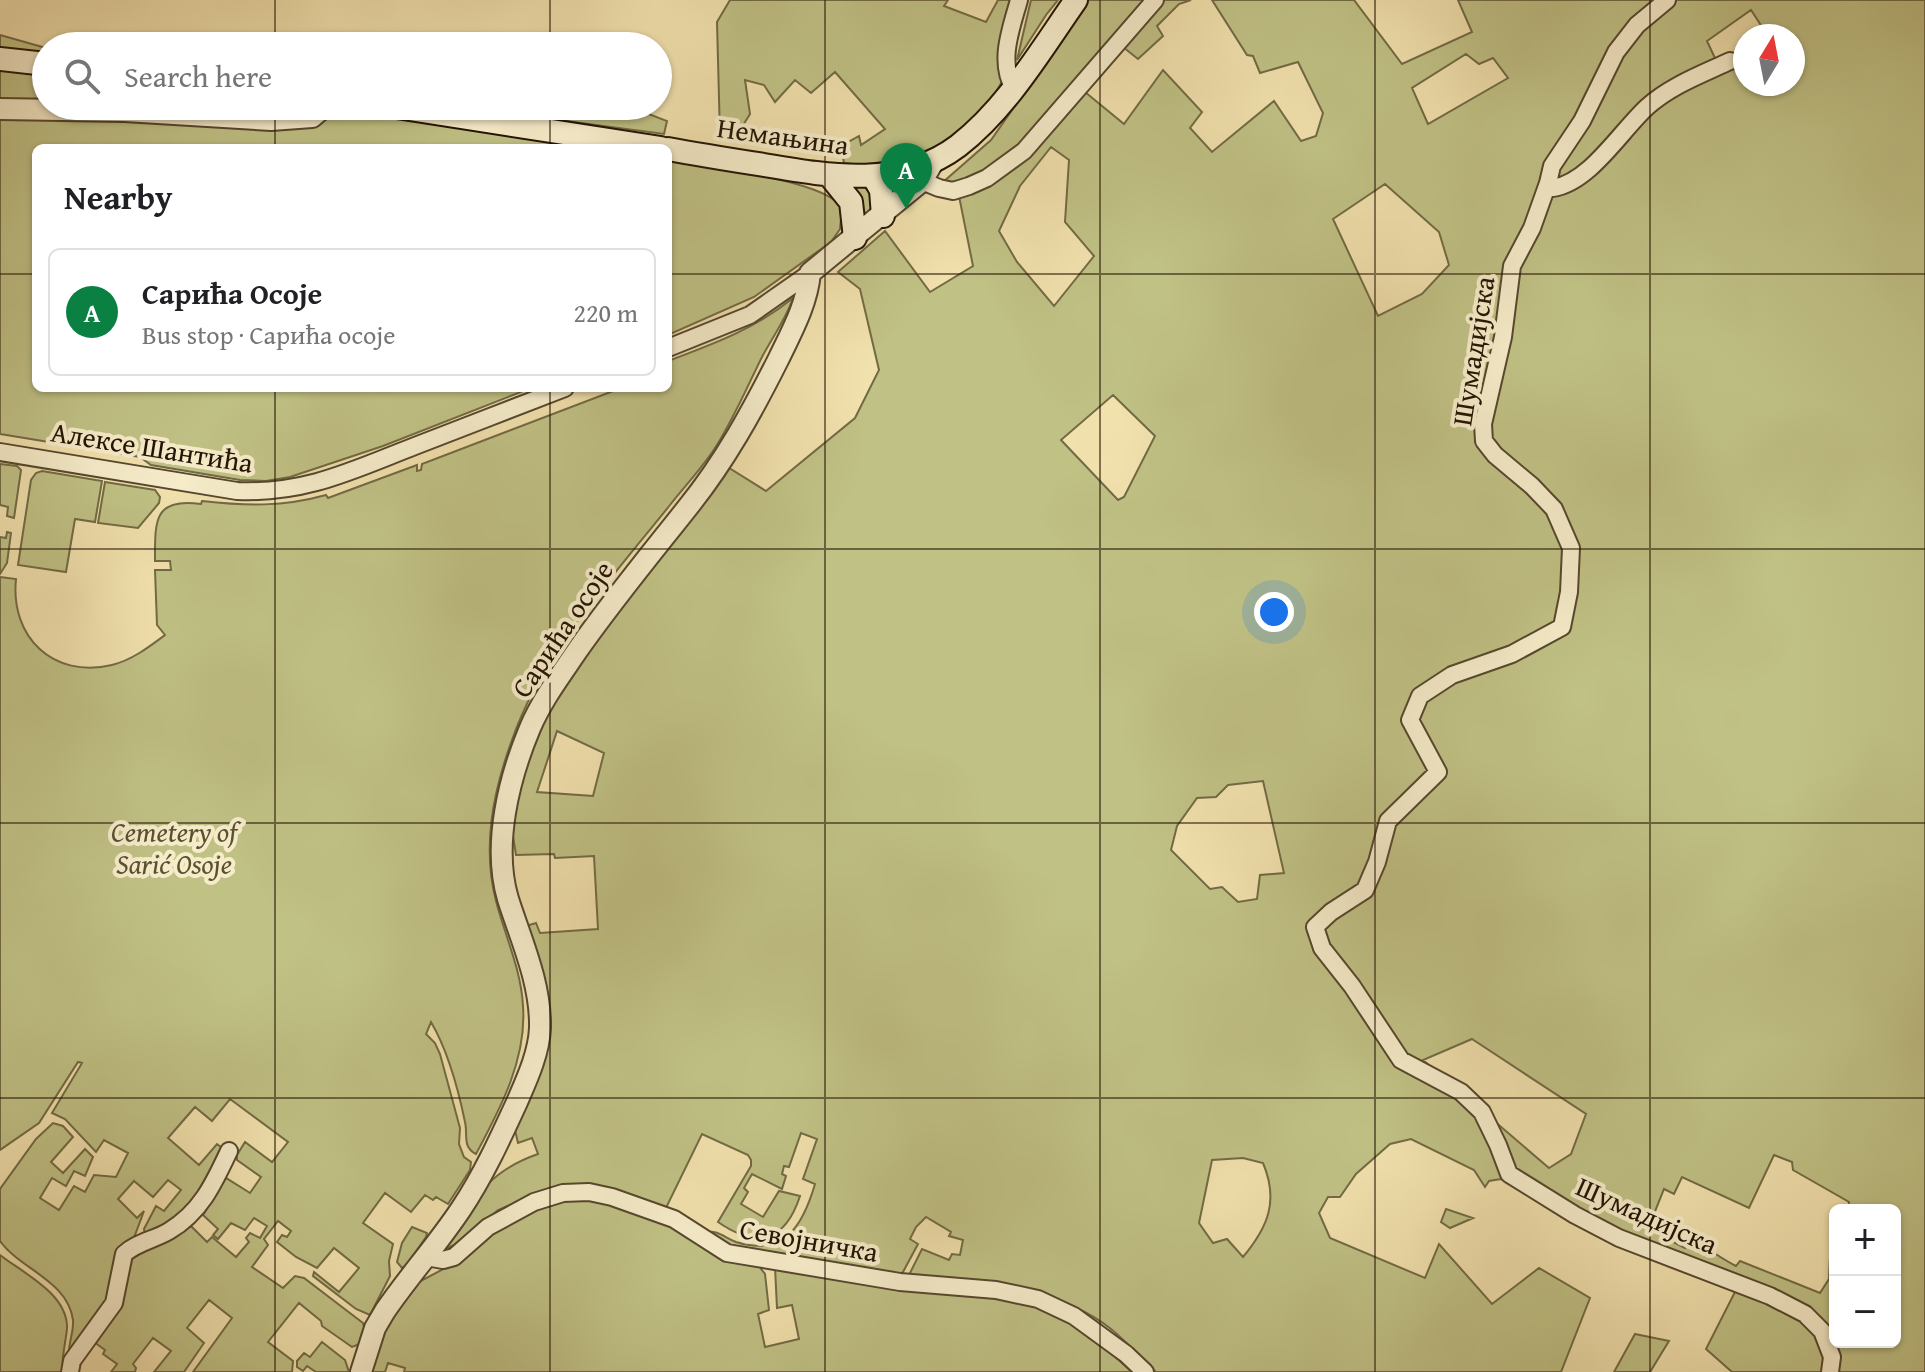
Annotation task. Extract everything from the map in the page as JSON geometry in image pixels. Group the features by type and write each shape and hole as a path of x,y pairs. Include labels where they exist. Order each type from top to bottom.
{"main road":[{"name":"Немањина","path":"672,150 830,176 873,176 908,170 958,146 1014,89 1076,0"},
{"path":"0,59 32,62"},
{"path":"480,120 635,144"},
{"path":"830,176 851,202 855,238"},
{"path":"873,176 881,190 883,216"}],"street":[{"path":"1014,89 1007,72 1006,53 1019,0"},
{"path":"922,181 953,191 987,178 1024,151 1155,0"},
{"path":"1667,0 1637,25 1616,52 1582,121 1552,166 1548,183 1553,188 1566,186 1580,177 1649,105 1672,89 1730,61"},
{"path":"0,109 32,110"},
{"path":"672,346 750,315 810,273 922,181 935,159"},
{"name":"Шумадијска","path":"1548,183 1532,228 1512,266 1503,337 1483,424 1484,441 1554,509 1571,548 1569,592 1562,627 1512,654 1452,675 1420,696 1410,720 1438,772 1388,821 1377,862 1365,890 1331,912 1315,927 1322,948 1352,986 1401,1060 1461,1092 1482,1112 1509,1174 1619,1238 1757,1290 1805,1314 1822,1331 1832,1357 1830,1372"},
{"name":"Сарића осоје","path":"361,1372 380,1320 461,1208 491,1156 525,1084 540,1029 533,977 508,898 502,866 511,787 530,729 544,700 615,597 688,508 736,438 792,332 809,286 810,273"},
{"name":"Алексе Шантића","path":"0,452 237,491 266,492 293,489 336,477 555,392"},
{"path":"70,1372 72,1361 114,1303 124,1254 141,1242 167,1232 196,1210 212,1187 229,1151"},
{"name":"Севојничка","path":"426,1257 443,1260 454,1257 469,1241 504,1216 534,1202 563,1193 589,1192 674,1219 705,1241 741,1257 900,1282 996,1290 1038,1299 1074,1316 1145,1372"}],"green space":[{"path":"730,0 948,0 944,6 986,22 998,0 1019,0 1003,78 981,111 954,136 924,154 893,165 868,166 844,163 841,146 859,136 861,145 885,129 835,72 811,93 795,80 775,102 764,85 745,80 750,114 737,135 720,136 717,22"},
{"path":"1031,0 1058,0 1017,60"},
{"path":"1089,0 1191,0 1179,4 1157,26 1163,36 1138,59 1113,39 1074,83 1124,124 1163,70 1202,112 1190,128 1212,152 1274,101 1301,141 1316,136 1323,113 1298,62 1260,73 1253,56 1247,55 1212,0 1354,0 1402,64 1472,32 1458,0 1925,0 1925,1372 1732,1372 1706,1349 1736,1290 1554,1207 1501,1179 1489,1181 1485,1187 1474,1170 1411,1139 1390,1144 1356,1174 1340,1197 1328,1197 1319,1213 1330,1238 1425,1278 1439,1244 1492,1304 1539,1268 1590,1298 1561,1372 1156,1372 1111,1329 1065,1303 1014,1289 908,1277 922,1249 949,1260 952,1254 960,1255 963,1240 949,1236 951,1232 926,1217 910,1239 918,1244 899,1275 725,1248 707,1232 718,1233 736,1242 767,1245 779,1241 798,1224 815,1184 803,1179 817,1139 801,1133 789,1167 784,1166 782,1174 786,1176 782,1189 752,1174 744,1188 748,1192 741,1204 763,1217 779,1191 800,1196 786,1223 778,1232 768,1236 745,1236 718,1222 751,1166 751,1160 748,1155 702,1134 665,1210 538,1193 498,1210 459,1243 443,1250 471,1204 491,1181 519,1162 538,1154 532,1138 518,1143 515,1130 540,1062 526,926 536,923 540,933 598,929 594,856 555,858 554,854 516,855 512,830 519,784 541,721 571,672 726,466 766,491 855,418 879,370 860,289 838,272 885,231 930,292 973,266 957,186 942,183 991,140","holes":["1466,54 1479,64 1493,58 1508,78 1428,124 1412,88","1051,147 1069,160 1065,222 1094,256 1054,306 1017,262 999,231 1020,186","1385,184 1439,232 1449,265 1422,294 1378,316 1333,219","1113,395 1155,436 1124,497 1118,500 1061,440","557,731 604,753 593,796 537,792","1263,781 1284,873 1260,875 1257,899 1238,902 1222,887 1210,889 1171,850 1177,826 1197,798 1216,797 1228,785","1472,1039 1586,1114 1571,1154 1549,1168 1423,1060","1774,1155 1792,1162 1793,1170 1849,1204 1901,1204 1901,1348 1829,1348 1829,1279 1820,1293 1740,1261 1736,1266 1688,1238 1685,1248 1648,1229 1664,1189 1674,1194 1682,1177 1749,1208","1243,1158 1263,1163 1270,1190 1268,1213 1259,1235 1243,1257 1227,1239 1213,1243 1199,1223 1212,1160"]},
{"path":"0,35 32,44 32,102 0,101"},
{"path":"0,117 316,123 324,120 413,120 562,144 32,144 32,392 521,392 383,446 290,477 266,481 240,480 151,465 140,457 0,434"},
{"path":"559,120 664,120 667,121 664,134"},
{"path":"672,162 787,182 830,197 842,207 840,229 831,242 754,297 672,333"},
{"path":"851,184 863,185 872,195 873,207 866,214 862,212"},
{"name":"Cemetery of Sarić Osoje","path":"793,298 715,448 560,647 525,708 512,740 495,800 490,860 496,901 519,979 523,1026 510,1083 476,1154 467,1144 456,1083 431,1022 426,1034 440,1054 460,1128 459,1144 464,1157 471,1162 470,1170 448,1204 425,1195 411,1212 385,1193 363,1223 393,1244 390,1276 370,1315 356,1309 313,1276 314,1272 339,1292 359,1268 334,1248 317,1268 296,1257 277,1242 282,1235 287,1237 291,1231 278,1221 264,1239 268,1245 252,1267 283,1288 295,1276 304,1278 363,1323 365,1331 360,1344 352,1347 322,1326 321,1321 299,1303 268,1342 293,1361 292,1372 193,1372 232,1318 209,1300 187,1328 204,1343 184,1372 154,1372 171,1351 153,1338 133,1364 135,1372 111,1372 117,1364 103,1354 105,1350 94,1342 130,1256 191,1226 207,1242 212,1237 236,1257 249,1242 246,1238 250,1233 260,1238 267,1226 254,1218 245,1230 231,1223 218,1239 213,1235 218,1229 203,1215 226,1178 250,1193 261,1177 237,1160 245,1142 272,1162 288,1142 230,1099 212,1121 195,1107 168,1138 199,1165 217,1144 226,1151 188,1212 145,1236 144,1229 156,1206 164,1211 181,1190 168,1180 153,1197 134,1181 118,1199 137,1218 144,1211 109,1304 69,1352 73,1320 62,1295 0,1241 0,1189 36,1139 53,1123 63,1126 73,1137 51,1162 63,1173 85,1149 93,1157 85,1176 74,1171 66,1186 52,1178 40,1198 59,1210 74,1186 85,1192 94,1175 116,1177 128,1153 104,1140 96,1152 65,1119 52,1113 82,1063 78,1062 39,1123 0,1150 0,577 16,579 20,619 40,649 71,666 91,668 119,663 165,635 157,625 155,570 171,570 170,561 155,561 155,547 160,515 174,504 201,504 202,501 264,504 295,502 326,495 328,498 417,465 417,471 421,470 422,464 611,392 672,392 672,359 749,327"},
{"path":"0,464 17,466 21,470 14,518 7,516 8,507 0,505"},
{"path":"42,471 102,481 95,522 75,519 66,572 18,565 31,480"},
{"path":"105,482 155,490 160,497 159,503 138,528 98,523"},
{"path":"7,532 11,533 7,563 0,574 0,537 6,538"},
{"path":"594,1198 659,1218 758,1265 765,1274 769,1310 758,1314 765,1347 799,1339 792,1305 777,1308 775,1267 988,1295 1033,1304 1066,1320 1103,1346 1132,1372 404,1372 405,1368 388,1363 385,1372 370,1372 385,1326 413,1285 451,1265 469,1247 550,1201"},
{"path":"1446,1209 1473,1218 1450,1228 1441,1222"},
{"path":"412,1227 427,1233 402,1268 397,1262 402,1243"},
{"path":"0,1255 42,1286 60,1305 67,1328 63,1372 0,1372"},
{"path":"1635,1334 1669,1341 1650,1372 1614,1372"},
{"path":"322,1342 345,1360 349,1372 316,1372 307,1366 303,1371 297,1367 297,1361 304,1353 310,1357"}],"place":[{"name":"Сарића Осоје","path":"906,209"}]}
